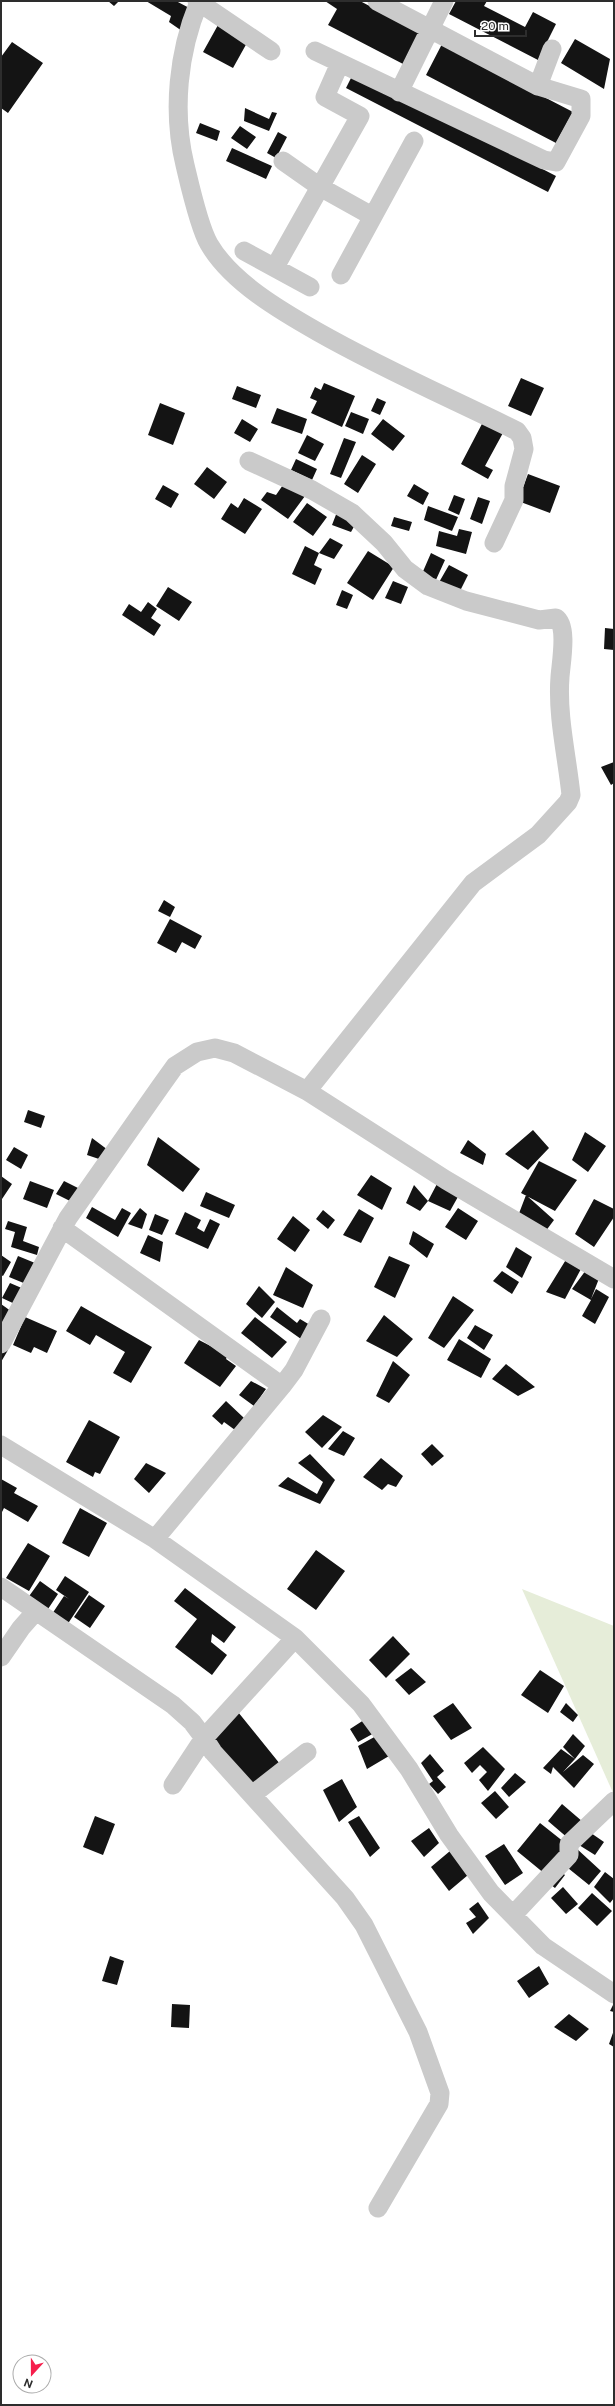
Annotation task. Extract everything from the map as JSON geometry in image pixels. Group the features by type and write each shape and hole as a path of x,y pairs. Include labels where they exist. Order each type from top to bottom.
{"street":[{"path":"315,51 544,160 556,162 581,116 583,109 581,99 538,86 377,1"},
{"path":"399,92 444,1"},
{"path":"271,51 198,2 180,63 180,148 192,194 209,244 233,273 259,296 298,321 360,356 517,431 522,438 524,449 514,486 514,500 494,543"},
{"path":"538,86 552,49"},
{"path":"275,267 360,116 325,97 340,63"},
{"path":"341,275 414,141"},
{"path":"282,162 320,187 372,216"},
{"path":"244,251 310,286"},
{"path":"249,461 312,490 352,513 384,543 405,569 428,586 466,600 539,620 556,618 562,624 563,633 559,682 570,795 568,802 533,839 473,884 307,1092"},
{"path":"1,1344 62,1228 175,1066 197,1052 215,1048 234,1053 307,1092 446,1180 614,1279"},
{"path":"62,1228 282,1386"},
{"path":"155,1539 282,1386 294,1370 321,1320"},
{"path":"1,1445 155,1539 295,1638 361,1704 409,1769 449,1835 491,1893 543,1946 614,1994"},
{"path":"1,1587 173,1705 192,1722 213,1752 345,1898 364,1925 418,2032 440,2093 439,2104 378,2208"},
{"path":"1,1657 21,1628 36,1611"},
{"path":"173,1785 204,1738 295,1638"},
{"path":"252,1795 307,1752"},
{"path":"513,1915 569,1855 569,1844 614,1801"}],"green space":[{"path":"522,1589 614,1626 614,1795"}],"building":[{"path":"108,1 119,1 114,6"},
{"path":"146,1 176,1 195,11 182,31 169,22 171,16"},
{"path":"325,1 360,1 421,33 405,65 328,25 337,9"},
{"path":"456,1 487,1 484,6 525,27 533,12 556,24 538,60 449,14"},
{"path":"218,25 248,41 233,68 203,52"},
{"path":"575,39 610,59 604,89 561,63"},
{"path":"12,42 43,63 8,113 1,108 1,57"},
{"path":"442,44 573,112 556,143 426,75"},
{"path":"354,72 556,176 548,192 346,88"},
{"path":"245,108 269,119 272,112 277,113 269,131 244,121"},
{"path":"200,123 220,131 217,141 196,133"},
{"path":"240,126 256,137 247,149 231,138"},
{"path":"278,132 287,137 276,158 267,153"},
{"path":"232,148 272,166 266,179 226,161"},
{"path":"521,378 544,388 531,416 508,406"},
{"path":"324,383 355,396 342,427 311,413 317,401 310,398 315,387 321,390"},
{"path":"237,386 261,395 256,408 232,399"},
{"path":"377,398 386,402 380,415 371,411"},
{"path":"160,403 185,413 173,445 148,435"},
{"path":"277,408 307,419 302,434 271,423"},
{"path":"351,412 369,419 363,434 345,426"},
{"path":"242,419 258,429 250,442 234,433"},
{"path":"383,419 405,436 393,451 371,434"},
{"path":"484,420 504,431 485,466 493,470 488,479 461,464"},
{"path":"307,435 324,444 315,461 298,453"},
{"path":"344,438 356,442 341,478 330,474"},
{"path":"362,455 376,464 358,493 344,484"},
{"path":"296,459 317,469 312,480 291,470"},
{"path":"207,467 227,482 214,499 194,484"},
{"path":"528,474 560,486 550,513 518,501"},
{"path":"285,482 305,496 288,519 261,500 267,492 276,495"},
{"path":"414,484 429,493 423,505 407,496"},
{"path":"163,485 179,494 171,508 155,499"},
{"path":"454,495 465,499 459,515 448,510"},
{"path":"478,497 490,501 482,524 470,519"},
{"path":"244,498 262,509 245,534 221,519 231,503 238,508"},
{"path":"307,503 327,517 313,536 293,522"},
{"path":"428,506 458,517 452,531 424,520"},
{"path":"337,512 356,523 351,532 332,525"},
{"path":"394,517 412,522 409,531 391,526"},
{"path":"459,529 472,532 466,554 436,546 439,531 457,536"},
{"path":"330,538 343,545 334,559 319,553"},
{"path":"305,546 319,553 314,565 322,569 315,585 292,574"},
{"path":"368,551 394,567 373,600 347,583"},
{"path":"431,553 445,560 435,582 421,576"},
{"path":"449,565 468,575 458,595 438,584"},
{"path":"393,581 408,587 401,604 385,598"},
{"path":"168,587 192,602 179,621 156,606"},
{"path":"342,590 353,595 347,609 336,605"},
{"path":"148,602 157,609 151,618 161,625 154,636 122,615 129,604 141,612"},
{"path":"605,628 614,629 614,650 604,649"},
{"path":"614,762 614,783 611,785 601,767"},
{"path":"164,900 175,907 170,917 158,911"},
{"path":"170,919 202,936 195,949 182,942 176,953 157,943"},
{"path":"28,1110 45,1116 41,1128 24,1122"},
{"path":"533,1130 549,1148 528,1170 505,1154"},
{"path":"585,1132 606,1146 588,1172 572,1160"},
{"path":"158,1137 200,1169 183,1192 147,1165"},
{"path":"92,1138 108,1150 102,1160 87,1155"},
{"path":"468,1140 486,1154 483,1165 460,1153"},
{"path":"14,1147 28,1155 21,1169 6,1160"},
{"path":"539,1161 577,1180 555,1211 521,1193"},
{"path":"371,1175 392,1188 382,1210 357,1195"},
{"path":"1,1176 12,1184 2,1199 1,1198"},
{"path":"30,1181 54,1190 47,1208 23,1199"},
{"path":"64,1181 80,1189 72,1202 56,1194"},
{"path":"438,1182 459,1195 450,1211 428,1201"},
{"path":"414,1185 428,1201 420,1211 406,1203"},
{"path":"206,1192 235,1205 229,1218 200,1206"},
{"path":"526,1195 554,1220 542,1236 518,1216"},
{"path":"594,1199 614,1209 614,1217 594,1247 575,1234"},
{"path":"92,1207 115,1220 122,1208 131,1213 118,1237 86,1218"},
{"path":"140,1208 147,1214 142,1229 128,1224"},
{"path":"458,1208 478,1221 466,1240 445,1227"},
{"path":"359,1209 374,1218 361,1243 343,1235"},
{"path":"323,1210 335,1220 328,1229 316,1219"},
{"path":"185,1212 201,1220 197,1228 204,1232 210,1219 220,1224 208,1249 175,1234"},
{"path":"155,1214 169,1220 162,1235 149,1230"},
{"path":"293,1216 310,1230 295,1252 277,1239"},
{"path":"8,1221 27,1227 23,1241 39,1247 37,1255 11,1247 15,1232 5,1229"},
{"path":"413,1231 434,1244 427,1258 409,1244"},
{"path":"148,1235 163,1242 160,1262 140,1253"},
{"path":"516,1247 532,1257 522,1278 506,1267"},
{"path":"1,1255 11,1262 3,1276 1,1275"},
{"path":"18,1256 35,1263 26,1284 9,1277"},
{"path":"389,1256 410,1265 395,1298 374,1287"},
{"path":"567,1258 582,1267 565,1299 546,1292"},
{"path":"286,1267 313,1285 303,1308 273,1295"},
{"path":"586,1270 600,1276 591,1299 596,1289 609,1297 595,1324 582,1316 591,1300 572,1289"},
{"path":"502,1271 519,1282 512,1294 493,1281"},
{"path":"10,1283 24,1289 17,1305 2,1298"},
{"path":"259,1286 275,1302 262,1318 246,1304"},
{"path":"453,1296 474,1310 444,1348 428,1338"},
{"path":"1,1304 15,1314 1,1331"},
{"path":"81,1306 152,1347 131,1383 113,1373 125,1352 96,1335 90,1345 66,1331"},
{"path":"277,1307 297,1323 300,1319 310,1325 301,1339 270,1317"},
{"path":"384,1315 413,1339 397,1357 366,1341"},
{"path":"25,1317 57,1331 47,1353 34,1347 31,1353 13,1345"},
{"path":"255,1317 287,1342 272,1358 241,1333"},
{"path":"475,1325 493,1335 484,1350 467,1338"},
{"path":"459,1339 491,1359 481,1378 447,1360"},
{"path":"199,1340 228,1355 226,1359 236,1366 220,1387 184,1363"},
{"path":"1,1346 8,1350 1,1362"},
{"path":"393,1361 410,1375 389,1403 376,1396"},
{"path":"506,1364 535,1387 518,1396 492,1379"},
{"path":"251,1381 266,1389 254,1406 239,1395"},
{"path":"226,1401 244,1418 235,1430 224,1422 222,1425 212,1416"},
{"path":"323,1415 342,1427 322,1448 305,1432"},
{"path":"89,1420 120,1437 100,1474 95,1472 93,1477 66,1462"},
{"path":"343,1431 355,1438 344,1456 328,1449"},
{"path":"432,1444 444,1456 432,1466 421,1454"},
{"path":"310,1454 335,1480 320,1504 278,1486 288,1477 317,1494 323,1482 298,1463"},
{"path":"381,1458 403,1476 396,1487 388,1484 382,1490 363,1477"},
{"path":"146,1463 166,1473 149,1493 134,1479"},
{"path":"1,1479 17,1488 14,1493 38,1506 28,1522 4,1508 1,1514"},
{"path":"80,1508 107,1523 89,1557 62,1543"},
{"path":"28,1543 50,1556 29,1591 6,1578"},
{"path":"316,1550 345,1571 316,1610 287,1589"},
{"path":"65,1576 89,1592 67,1625 52,1614 64,1596 69,1599 56,1590"},
{"path":"40,1581 58,1594 46,1612 27,1599"},
{"path":"185,1588 236,1627 224,1643 212,1634 211,1642 227,1655 212,1675 175,1647 197,1619 174,1601"},
{"path":"89,1595 105,1606 90,1628 74,1617"},
{"path":"393,1636 410,1654 386,1678 369,1660"},
{"path":"411,1668 426,1682 409,1695 395,1680"},
{"path":"540,1670 564,1686 548,1713 521,1695"},
{"path":"453,1703 472,1728 451,1740 433,1716"},
{"path":"566,1703 578,1715 573,1722 560,1712"},
{"path":"238,1712 280,1764 251,1788 210,1738"},
{"path":"367,1718 376,1732 358,1742 350,1729"},
{"path":"573,1734 585,1746 575,1759 563,1747"},
{"path":"378,1735 389,1756 367,1769 358,1746"},
{"path":"483,1747 505,1769 488,1791 479,1780 487,1772 480,1765 472,1773 464,1763"},
{"path":"561,1749 575,1759 563,1772 583,1755 594,1764 574,1788 553,1767 551,1774 543,1768"},
{"path":"430,1754 444,1771 437,1777 446,1787 438,1794 429,1784 433,1781 421,1763"},
{"path":"515,1773 526,1782 509,1797 501,1788"},
{"path":"342,1779 357,1807 339,1822 323,1790"},
{"path":"495,1791 509,1807 496,1819 481,1803"},
{"path":"562,1804 583,1822 569,1839 548,1821"},
{"path":"95,1816 115,1824 103,1855 83,1847"},
{"path":"359,1816 380,1848 370,1857 348,1822"},
{"path":"540,1823 569,1846 545,1874 517,1851"},
{"path":"429,1828 439,1843 424,1857 411,1841"},
{"path":"588,1831 604,1842 595,1855 579,1845"},
{"path":"504,1844 523,1873 505,1885 485,1856"},
{"path":"576,1848 601,1871 589,1885 563,1864"},
{"path":"450,1851 468,1875 449,1891 431,1867"},
{"path":"556,1868 565,1875 555,1888 546,1881"},
{"path":"605,1872 614,1879 614,1898 610,1903 594,1887"},
{"path":"563,1887 578,1904 566,1914 551,1898"},
{"path":"592,1893 612,1911 597,1926 578,1908"},
{"path":"478,1902 489,1918 473,1934 466,1923 476,1917 469,1909"},
{"path":"110,1956 124,1961 117,1985 102,1981"},
{"path":"539,1966 549,1984 529,1998 517,1981"},
{"path":"614,2003 614,2012 610,2011"},
{"path":"172,2004 190,2005 189,2028 171,2027"},
{"path":"569,2014 589,2029 576,2041 554,2027"},
{"path":"614,2030 614,2047 609,2044"}]}
